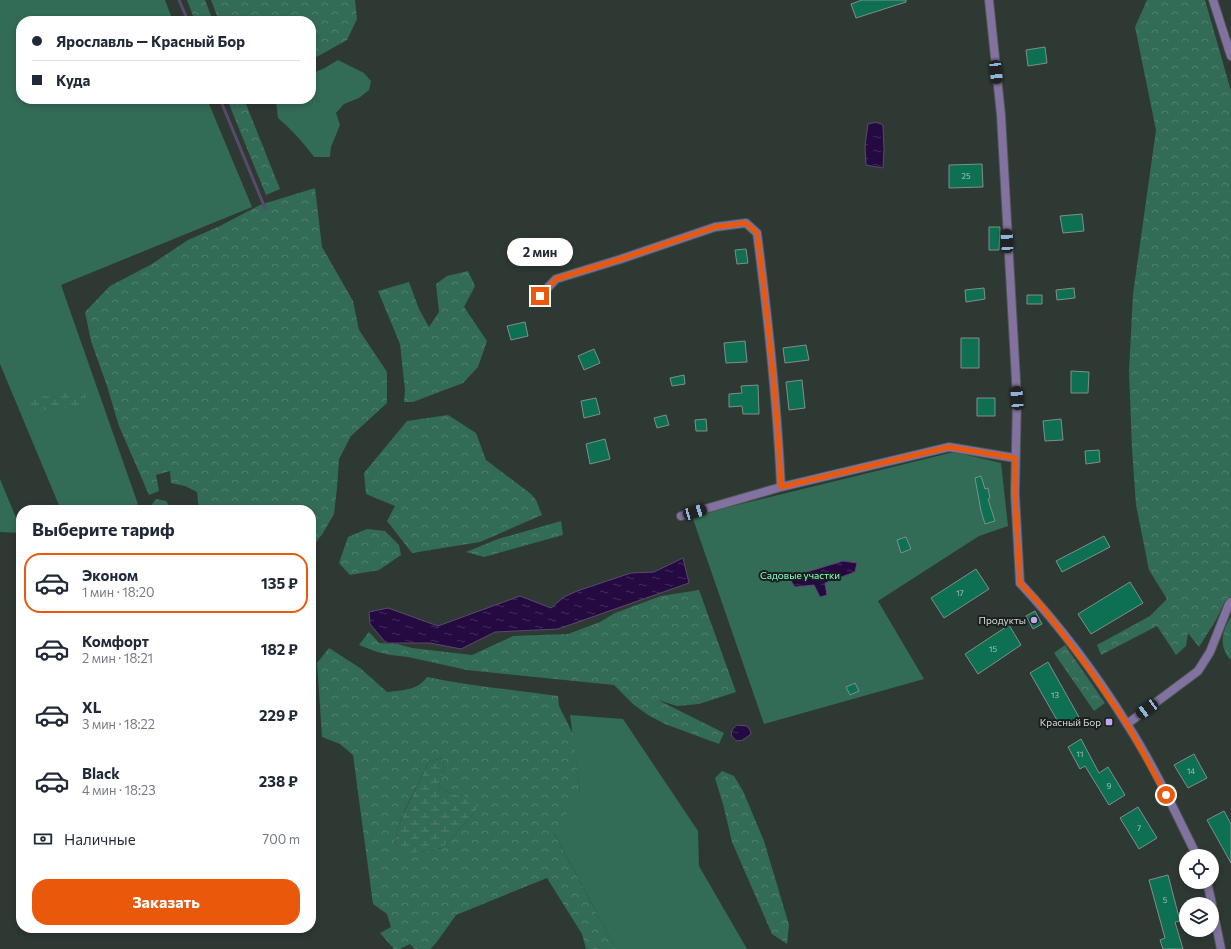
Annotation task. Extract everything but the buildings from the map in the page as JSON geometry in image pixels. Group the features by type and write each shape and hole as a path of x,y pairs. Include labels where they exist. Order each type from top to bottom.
{"street":[{"path":"988,0 1001,115 1017,398 1015,494 1020,583 1040,604 1089,669 1127,724 1160,782 1194,849"},
{"path":"1213,0 1231,56"},
{"path":"540,296 556,279 715,227 746,223 757,233 770,339 779,440 781,487"},
{"path":"681,516 781,487 949,447 1015,458"},
{"path":"1127,724 1198,671 1210,652 1231,602"},
{"path":"1219,937 1221,949"}],"green space":[{"path":"0,0 165,0 171,16 16,16 16,104 209,104 252,207 61,285 138,505 59,505 0,364"},
{"path":"187,0 205,0 211,16 193,16"},
{"path":"211,0 355,0 357,19 347,40 316,57 316,16 217,16"},
{"path":"1147,0 1205,0 1231,91 1231,597 1225,601 1216,620 1199,647 1188,633 1186,646 1176,655 1157,626 1101,655 1097,645 1150,616 1167,599 1149,570 1136,505 1129,371 1133,294 1156,130 1135,27"},
{"path":"338,60 364,73 371,81 369,90 359,98 344,104 336,113 340,125 331,147 330,157 314,157 297,136 278,118 276,104 316,104 316,71"},
{"path":"229,104 246,104 280,189 266,195"},
{"path":"315,188 322,247 353,301 359,330 387,372 387,403 351,436 339,459 334,514 316,542 316,505 198,505 197,492 185,486 171,483 170,471 156,475 159,491 149,495 119,426 91,341 85,312 110,286 152,264 188,240 220,226 260,205"},
{"path":"468,271 475,286 464,307 487,341 478,367 463,383 413,402 404,402 405,390 400,344 378,291 409,282 419,309 429,327 439,312 436,284 447,276"},
{"path":"85,393 86,400 84,407 54,408 35,412 30,409 29,401 48,395"},
{"path":"448,415 476,433 486,460 531,494 536,500 542,515 480,542 412,553 387,521 395,506 366,494 364,473 407,421"},
{"name":"Садовые участки","path":"954,452 1001,463 1008,526 979,536 878,601 924,679 764,724 692,516"},
{"path":"0,479 16,518 16,533 0,532"},
{"path":"156,499 166,501 169,505 152,505"},
{"path":"561,521 563,535 484,557 466,552 498,539"},
{"path":"367,529 385,531 399,545 401,555 379,570 350,575 339,563 348,537"},
{"path":"699,590 736,692 699,704 677,706 658,700 724,733 719,744 665,724 648,715 633,704 614,685 467,670 377,652 359,645 369,632 379,643 397,644 412,648 472,655 513,636 568,634 600,622 615,613 661,596"},
{"path":"1231,617 1231,660 1224,649 1223,638 1225,628"},
{"path":"1065,645 1105,703 1094,711 1054,653"},
{"path":"329,648 360,668 387,692 409,689 419,685 427,677 558,696 559,706 573,734 580,792 554,833 616,949 586,949 582,934 547,878 456,915 430,949 415,949 410,944 400,949 394,949 380,933 391,927 387,914 373,904 353,755 340,744 322,737 317,663","holes":["442,758 444,769 438,788 454,794 465,796 473,814 442,848 421,852 403,853 395,844 398,827 405,809 428,762"]},
{"path":"570,715 623,719 698,831 699,866 747,949 616,949 552,829 580,792"},
{"path":"442,758 444,769 438,788 454,794 465,796 478,806 473,814 442,848 403,854 395,844 398,827 402,817 428,762"},
{"path":"722,771 734,776 743,791 764,841 789,925 787,944 772,934 732,842 715,778"}],"water":[{"path":"877,122 883,125 883,168 866,165 865,145 868,124"},
{"path":"683,558 689,583 558,629 495,632 461,649 430,643 386,643 370,624 369,612 388,608 438,626 520,596 551,608 564,597 577,591 631,573 654,572"},
{"path":"843,561 857,563 855,572 825,583 827,595 820,597 814,585 795,587 791,581 800,574"},
{"path":"737,725 747,726 751,734 743,740 737,741 731,733"}],"waterway":[{"path":"179,0 186,16"},
{"path":"222,104 265,208"}],"place":[{"name":"Продукты","path":"1034,620"},
{"name":"Красный Бор","path":"1109,722"}],"route":[{"path":"540,296 556,279 715,227 746,223 757,233 768,316 779,440 781,487 949,447 1015,458 1015,494 1020,583 1040,604 1089,669 1127,724 1166,795"}]}
